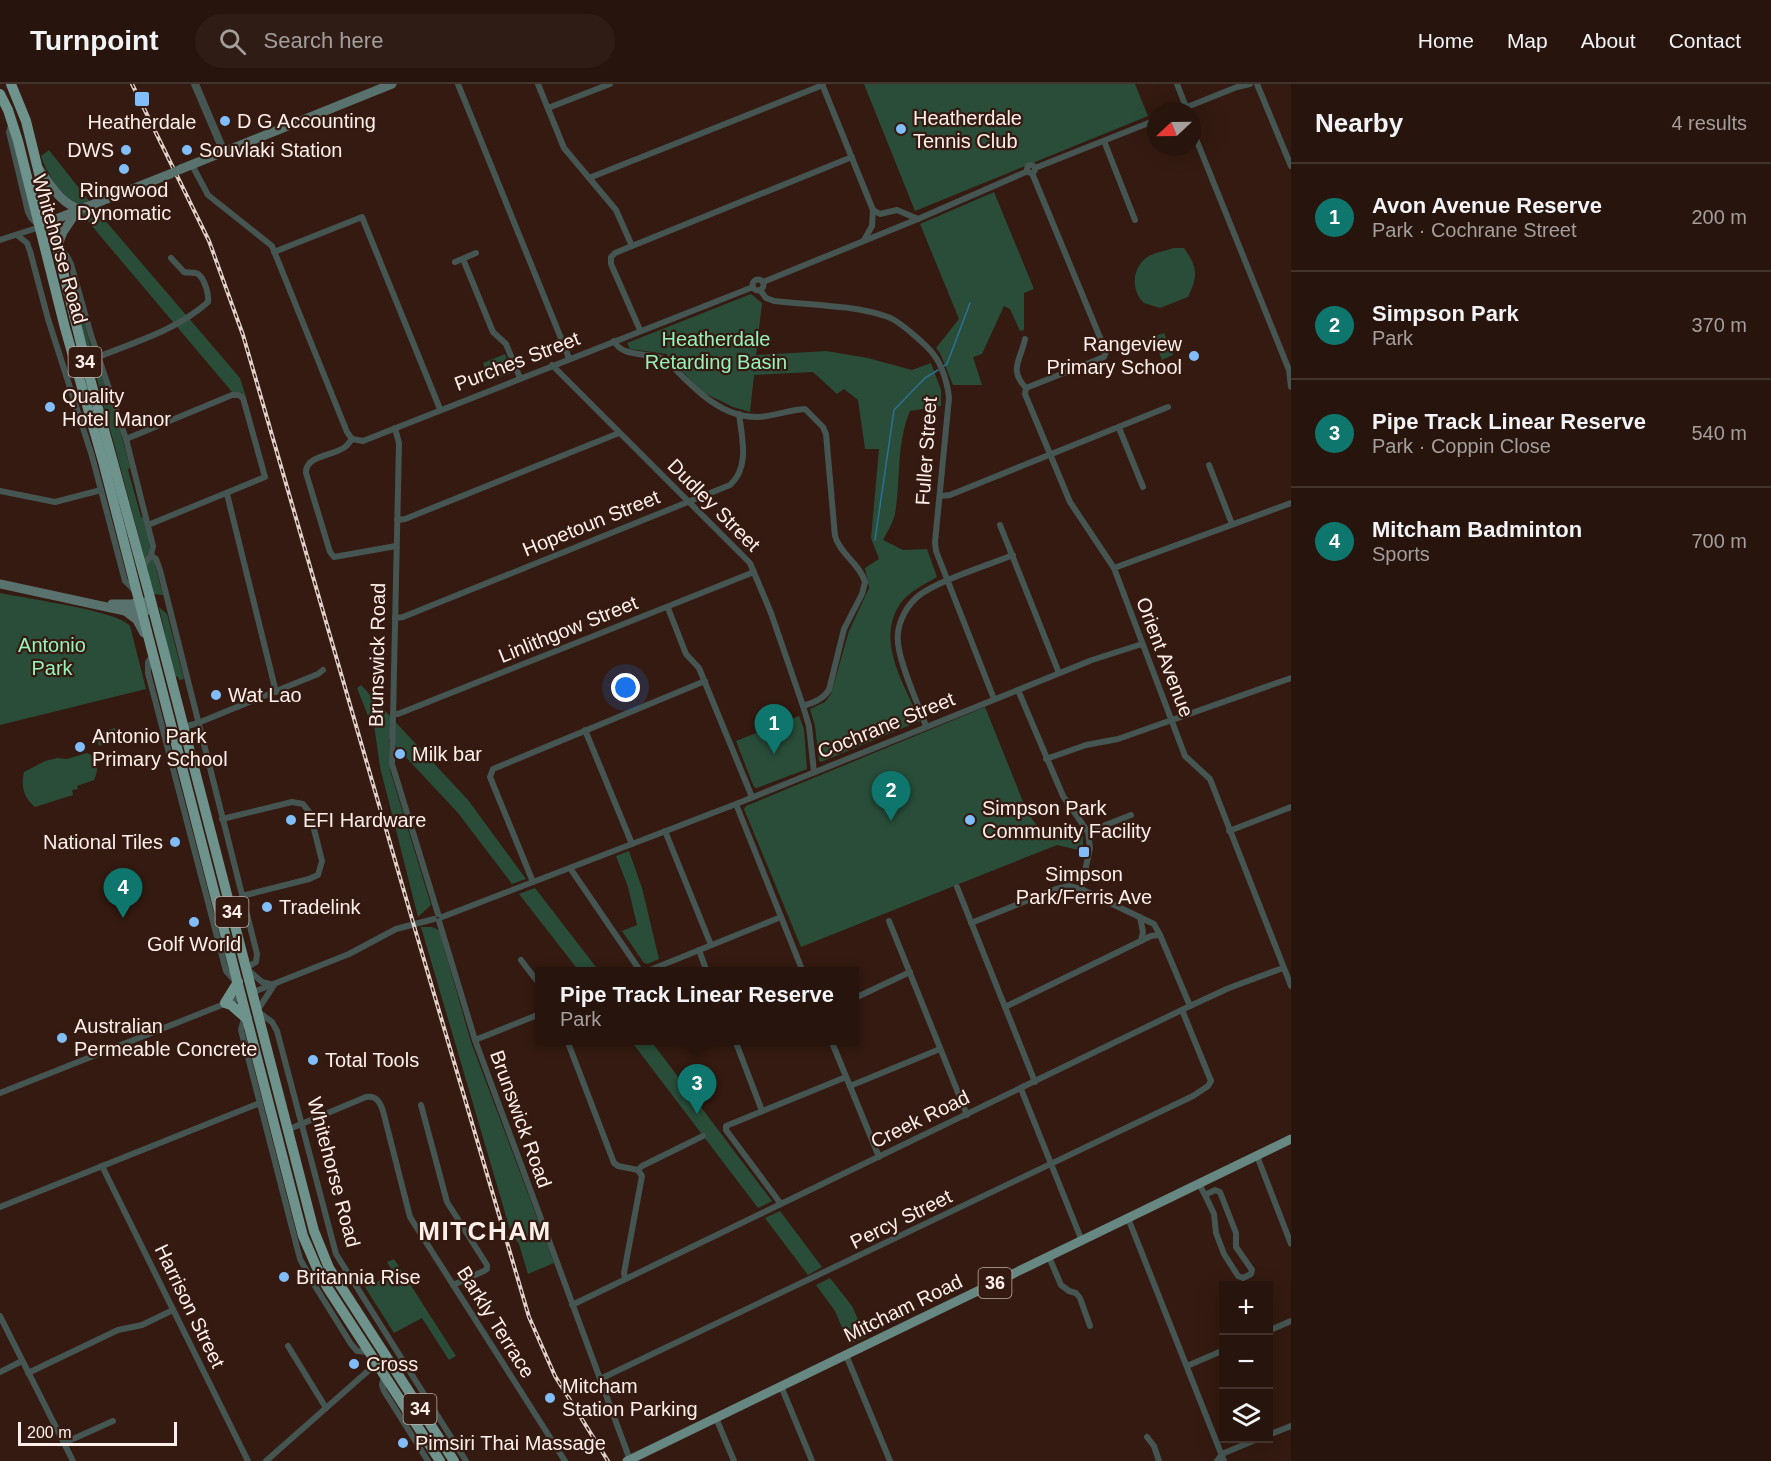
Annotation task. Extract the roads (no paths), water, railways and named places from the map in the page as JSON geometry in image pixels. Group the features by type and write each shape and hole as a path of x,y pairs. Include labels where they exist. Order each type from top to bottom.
{"highway":[{"name":"34","path":"11,84 26,121 51,221"},
{"name":"34","path":"0,94 4,111 12,123 40,227"},
{"path":"40,227 51,221"},
{"name":"Whitehorse Road","path":"51,221 59,262 144,603 184,727 311,1222 321,1251 382,1360 458,1458"},
{"name":"Whitehorse Road","path":"40,227 59,262 142,568 150,643 291,1193 308,1249 327,1287 370,1352 382,1360 384,1375 440,1461"},
{"path":"238,982 225,1004 231,1005 248,1019"}],"main road":[{"path":"51,221 392,84"},
{"path":"37,167 65,202 79,210"},
{"path":"57,247 63,232 79,210"},
{"path":"0,584 125,611 137,620 150,643"},
{"path":"95,603 144,603"},
{"path":"125,611 144,603"},
{"name":"Mitcham Road","path":"634,1460 781,1386 1291,1139"}],"street":[{"path":"195,84 224,152"},
{"path":"458,84 569,358"},
{"path":"538,84 564,148 616,210 632,246"},
{"path":"548,108 610,84"},
{"path":"590,177 822,84 873,210 872,226 864,241"},
{"path":"1177,84 1181,102"},
{"path":"1199,102 1239,85 1250,84"},
{"path":"1257,84 1291,166"},
{"name":"Purches Street","path":"396,546 334,557 330,552 306,473 310,462 345,447 352,439 363,441 753,287 755,280 763,282 1147,124"},
{"path":"1104,141 1135,221"},
{"path":"1283,147 1291,144"},
{"path":"1201,151 1289,370 1291,387"},
{"path":"640,330 611,264 611,257 615,253 852,158"},
{"path":"192,165 208,195 269,243 347,432 352,439"},
{"path":"1026,388 1104,357 1106,352 1032,171"},
{"path":"873,210 880,214 897,210 918,219"},
{"path":"274,252 362,217 440,409"},
{"path":"0,240 40,227"},
{"name":"Whitehorse Road","path":"17,235 27,243 30,250 48,319 83,426 125,581 144,603"},
{"path":"455,262 476,253"},
{"path":"98,357 167,329 184,320 208,302 208,294 200,276 197,273 184,272 171,258"},
{"path":"463,259 493,332 506,344 520,378"},
{"name":"Whitehorse Road","path":"59,262 98,357 126,440 153,546 151,555 156,559 258,957 253,965 246,968"},
{"path":"753,287 755,290 760,290 763,282"},
{"name":"Fuller Street","path":"760,290 766,298 774,301 861,311 889,317 897,321 934,354 949,398 936,551 994,699"},
{"name":"Orient Avenue","path":"1025,339 1016,369 1018,378 1026,388 1025,394 1070,502 1114,568 1185,756 1210,779 1291,986"},
{"path":"614,341 618,348 625,352 666,360 699,394 739,414 760,417 805,409 823,427 826,434 835,536 865,582 862,594 844,629 829,690 818,701 803,706"},
{"name":"Dudley Street","path":"552,365 750,563 803,706 809,726 814,772"},
{"path":"126,440 232,395 239,395 243,399 265,477 148,525"},
{"path":"940,496 950,495 1168,407"},
{"name":"Hopetoun Street","path":"395,618 730,486 735,481 744,458 739,414"},
{"name":"Brunswick Road","path":"395,428 399,443 392,764 475,1040 600,1379 634,1460"},
{"path":"1119,428 1143,487"},
{"path":"397,520 405,519 619,433"},
{"path":"1209,465 1232,524"},
{"path":"0,491 55,502 101,490"},
{"path":"227,494 276,692"},
{"path":"1114,568 1291,502"},
{"path":"1000,525 1059,673"},
{"path":"142,568 151,555"},
{"path":"926,726 900,655 898,631 902,618 915,598 924,592 1012,555"},
{"name":"Linlithgow Street","path":"393,714 668,608 754,572"},
{"path":"144,603 169,608"},
{"path":"668,608 686,654 699,668 705,681 752,797"},
{"name":"Cochrane Street","path":"0,1093 349,954 396,929 438,918 570,868 736,804 1092,660 1142,644"},
{"path":"184,727 276,692 323,670"},
{"path":"1046,759 1086,745 1118,739 1291,678"},
{"path":"533,882 490,777 493,769 705,681"},
{"path":"1018,690 1062,796 1088,832 1090,848 1081,889"},
{"path":"585,730 632,843"},
{"path":"222,819 292,802 303,804 310,813 322,861 318,875 243,897"},
{"path":"736,804 801,967"},
{"path":"1229,831 1291,807"},
{"path":"1088,832 1131,815"},
{"path":"665,831 711,945"},
{"path":"570,868 639,967"},
{"path":"971,923 1056,889 1068,886 1081,889 1154,924 1190,1006"},
{"path":"957,887 1035,1082"},
{"path":"656,967 781,917"},
{"path":"1140,917 1143,933 1141,941"},
{"path":"889,921 967,1115"},
{"path":"1005,1007 1160,934"},
{"path":"699,950 705,967"},
{"path":"521,960 535,978"},
{"path":"246,968 262,982 274,985 257,1011"},
{"name":"Creek Road","path":"572,1305 1190,1006 1229,988 1283,968"},
{"path":"859,996 910,972"},
{"name":"Percy Street","path":"600,1379 1193,1096 1208,1086 1211,1081 1182,1010"},
{"name":"Whitehorse Road","path":"257,1011 275,1026 336,1254 458,1458"},
{"path":"475,1040 535,1016"},
{"name":"Whitehorse Road","path":"248,1019 243,1022 241,1030 303,1264 351,1344 357,1351 370,1352"},
{"path":"569,1045 614,1162 618,1166 638,1170 642,1176 624,1273 625,1278"},
{"path":"737,1045 762,1111"},
{"path":"833,1045 879,1157"},
{"path":"850,1086 940,1049"},
{"path":"781,1204 726,1130 726,1126 846,1077"},
{"path":"1021,1089 1082,1241"},
{"name":"Barkly Terrace","path":"302,1124 366,1097 374,1097 381,1105 410,1217 565,1461"},
{"path":"0,1207 260,1103"},
{"path":"421,1105 447,1202 487,1265 484,1271 453,1285"},
{"path":"288,1130 302,1124"},
{"path":"638,1170 703,1136"},
{"path":"1257,1156 1291,1244"},
{"name":"Harrison Street","path":"102,1166 248,1461"},
{"path":"1199,1184 1214,1214 1214,1226 1224,1254 1238,1276 1248,1277 1252,1270 1236,1247 1236,1233 1220,1192 1217,1190 1205,1195"},
{"path":"1128,1218 1223,1458"},
{"path":"1049,1257 1061,1285 1076,1293 1080,1298 1090,1326"},
{"path":"28,1373 118,1330 142,1324 173,1310"},
{"path":"0,1316 72,1461"},
{"path":"1273,1328 1291,1321"},
{"path":"288,1346 326,1408"},
{"path":"1187,1366 1219,1352"},
{"path":"846,1355 890,1461"},
{"path":"266,1461 382,1360"},
{"path":"0,1372 22,1361"},
{"name":"Whitehorse Road","path":"384,1375 382,1385 384,1391 428,1461"},
{"path":"781,1386 812,1461"},
{"path":"716,1418 734,1461"},
{"path":"64,1443 113,1421"},
{"path":"1273,1433 1291,1426"},
{"path":"1147,1437 1154,1446 1159,1461"},
{"path":"1218,1461 1251,1443"}],"waterway":[{"path":"942,367 947,364 970,303"},
{"path":"875,540 894,410 925,378 938,370"}],"railway":[{"path":"132,84 209,241 243,335 529,1317 555,1376 608,1461"}],"place":[{"name":"Heatherdale","path":"142,99"},
{"name":"D G Accounting","path":"225,121"},
{"name":"Heatherdale Tennis Club","path":"901,129"},
{"name":"DWS","path":"126,150"},
{"name":"Souvlaki Station","path":"187,150"},
{"name":"Ringwood Dynomatic","path":"124,169"},
{"name":"Rangeview Primary School","path":"1194,356"},
{"name":"Quality Hotel Manor","path":"50,407"},
{"name":"Wat Lao","path":"216,695"},
{"name":"Antonio Park Primary School","path":"80,747"},
{"name":"Milk bar","path":"400,754"},
{"name":"Avon Avenue Reserve","path":"774,754"},
{"name":"EFI Hardware","path":"291,820"},
{"name":"Simpson Park Community Facility","path":"970,820"},
{"name":"Simpson Park","path":"891,821"},
{"name":"National Tiles","path":"175,842"},
{"name":"Simpson Park/Ferris Ave","path":"1084,852"},
{"name":"Tradelink","path":"267,907"},
{"name":"Mitcham Badminton","path":"123,918"},
{"name":"Golf World","path":"194,922"},
{"name":"Australian Permeable Concrete","path":"62,1038"},
{"name":"Total Tools","path":"313,1060"},
{"name":"Pipe Track Linear Reserve","path":"697,1114"},
{"name":"Britannia Rise","path":"284,1277"},
{"name":"Cross","path":"354,1364"},
{"name":"Mitcham Station Parking","path":"550,1398"},
{"name":"Pimsiri Thai Massage","path":"403,1443"}],"district":[{"name":"MITCHAM","path":"485,1231"}],"park label":[{"name":"Heatherdale Retarding Basin","path":"716,350"},
{"name":"Antonio Park","path":"52,656"}]}
